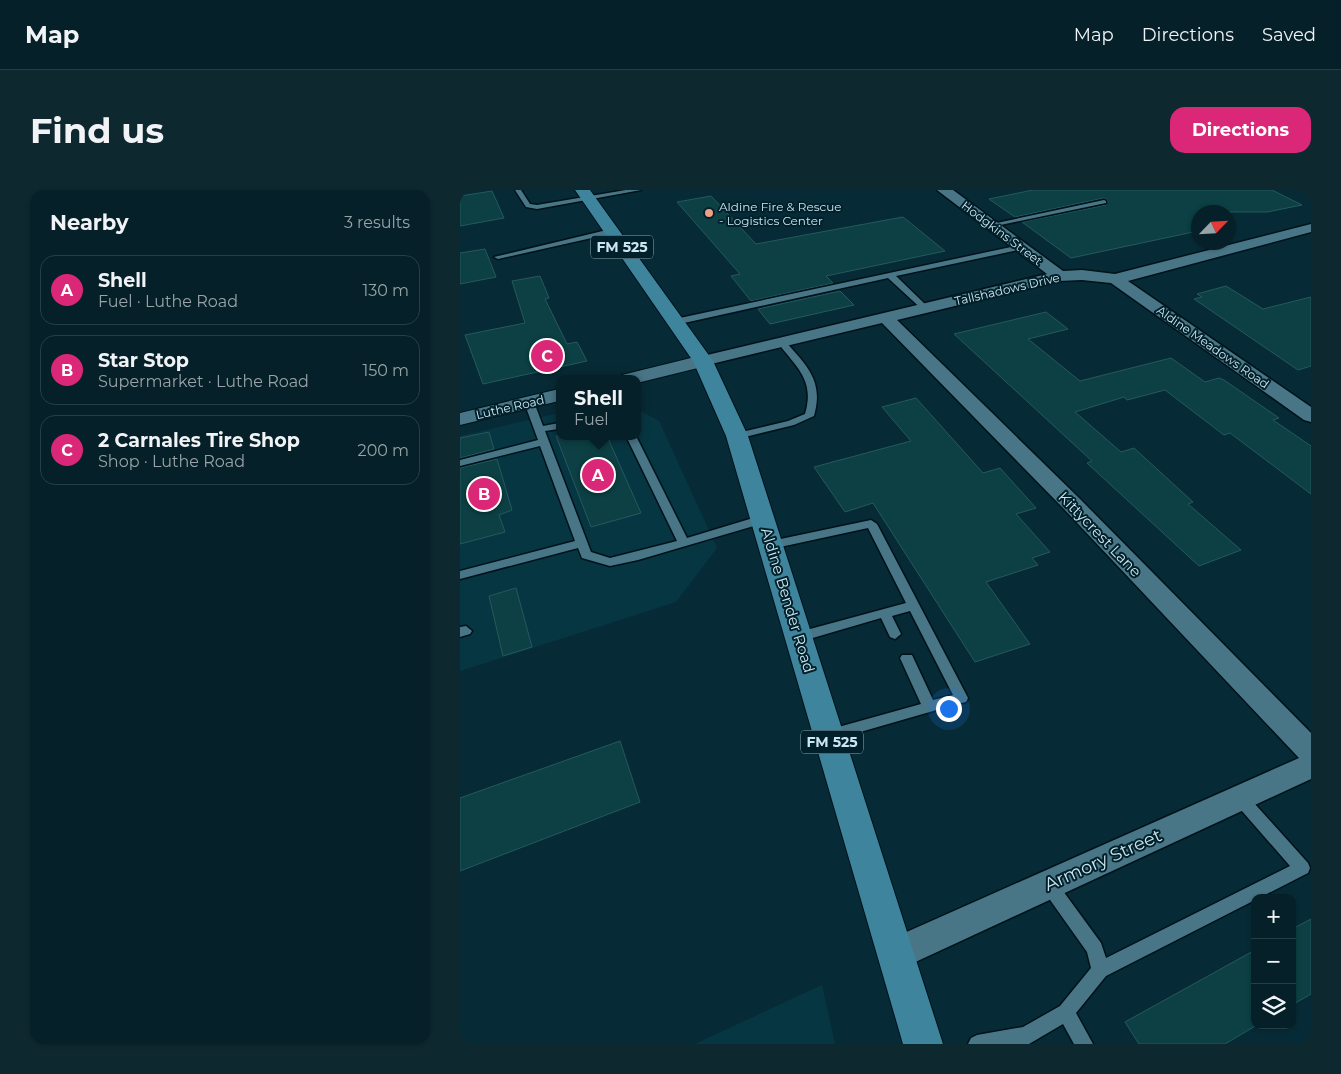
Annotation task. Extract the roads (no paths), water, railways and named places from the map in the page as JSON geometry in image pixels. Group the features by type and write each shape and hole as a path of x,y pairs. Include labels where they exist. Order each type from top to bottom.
{"main road":[{"name":"Aldine Bender Road","path":"586,194 703,361 737,436 923,1044"}],"street":[{"name":"Hodgkins Street","path":"944,190 1059,276"},
{"name":"Tallshadows Drive","path":"703,361 1059,276 1115,279 1164,268 1311,228"},
{"name":"Aldine Meadows Road","path":"1115,279 1311,416"},
{"name":"Kittycrest Lane","path":"886,318 1072,504 1311,752"},
{"path":"641,376 703,361"},
{"name":"Luthe Road","path":"460,419 556,396"},
{"name":"Armory Street","path":"896,954 1311,766"}],"lane":[{"path":"518,190 526,205 532,207 586,194 638,190"},
{"path":"991,225 1104,202"},
{"path":"498,257 611,231"},
{"path":"675,322 1020,247"},
{"path":"890,275 926,309"},
{"path":"737,436 791,423 809,416 813,406 811,379 782,343"},
{"path":"530,402 586,555 610,562 683,542 767,532 871,524 961,698 829,735"},
{"path":"540,429 556,426"},
{"path":"633,440 683,542"},
{"path":"460,463 544,442"},
{"path":"460,575 582,543"},
{"path":"799,637 914,606"},
{"path":"884,613 895,634"},
{"path":"907,658 929,707"},
{"path":"977,1044 1026,1036 1066,1012 1100,970 1302,868 1240,798"},
{"path":"1049,885 1095,949 1100,970"},
{"path":"1066,1012 1084,1044"}],"place":[{"name":"Aldine Fire & Rescue - Logistics Center","path":"709,213"},
{"name":"2 Carnales Tire Shop","path":"547,356"},
{"name":"Shell","path":"598,475"},
{"name":"Star Stop","path":"484,494"}]}
